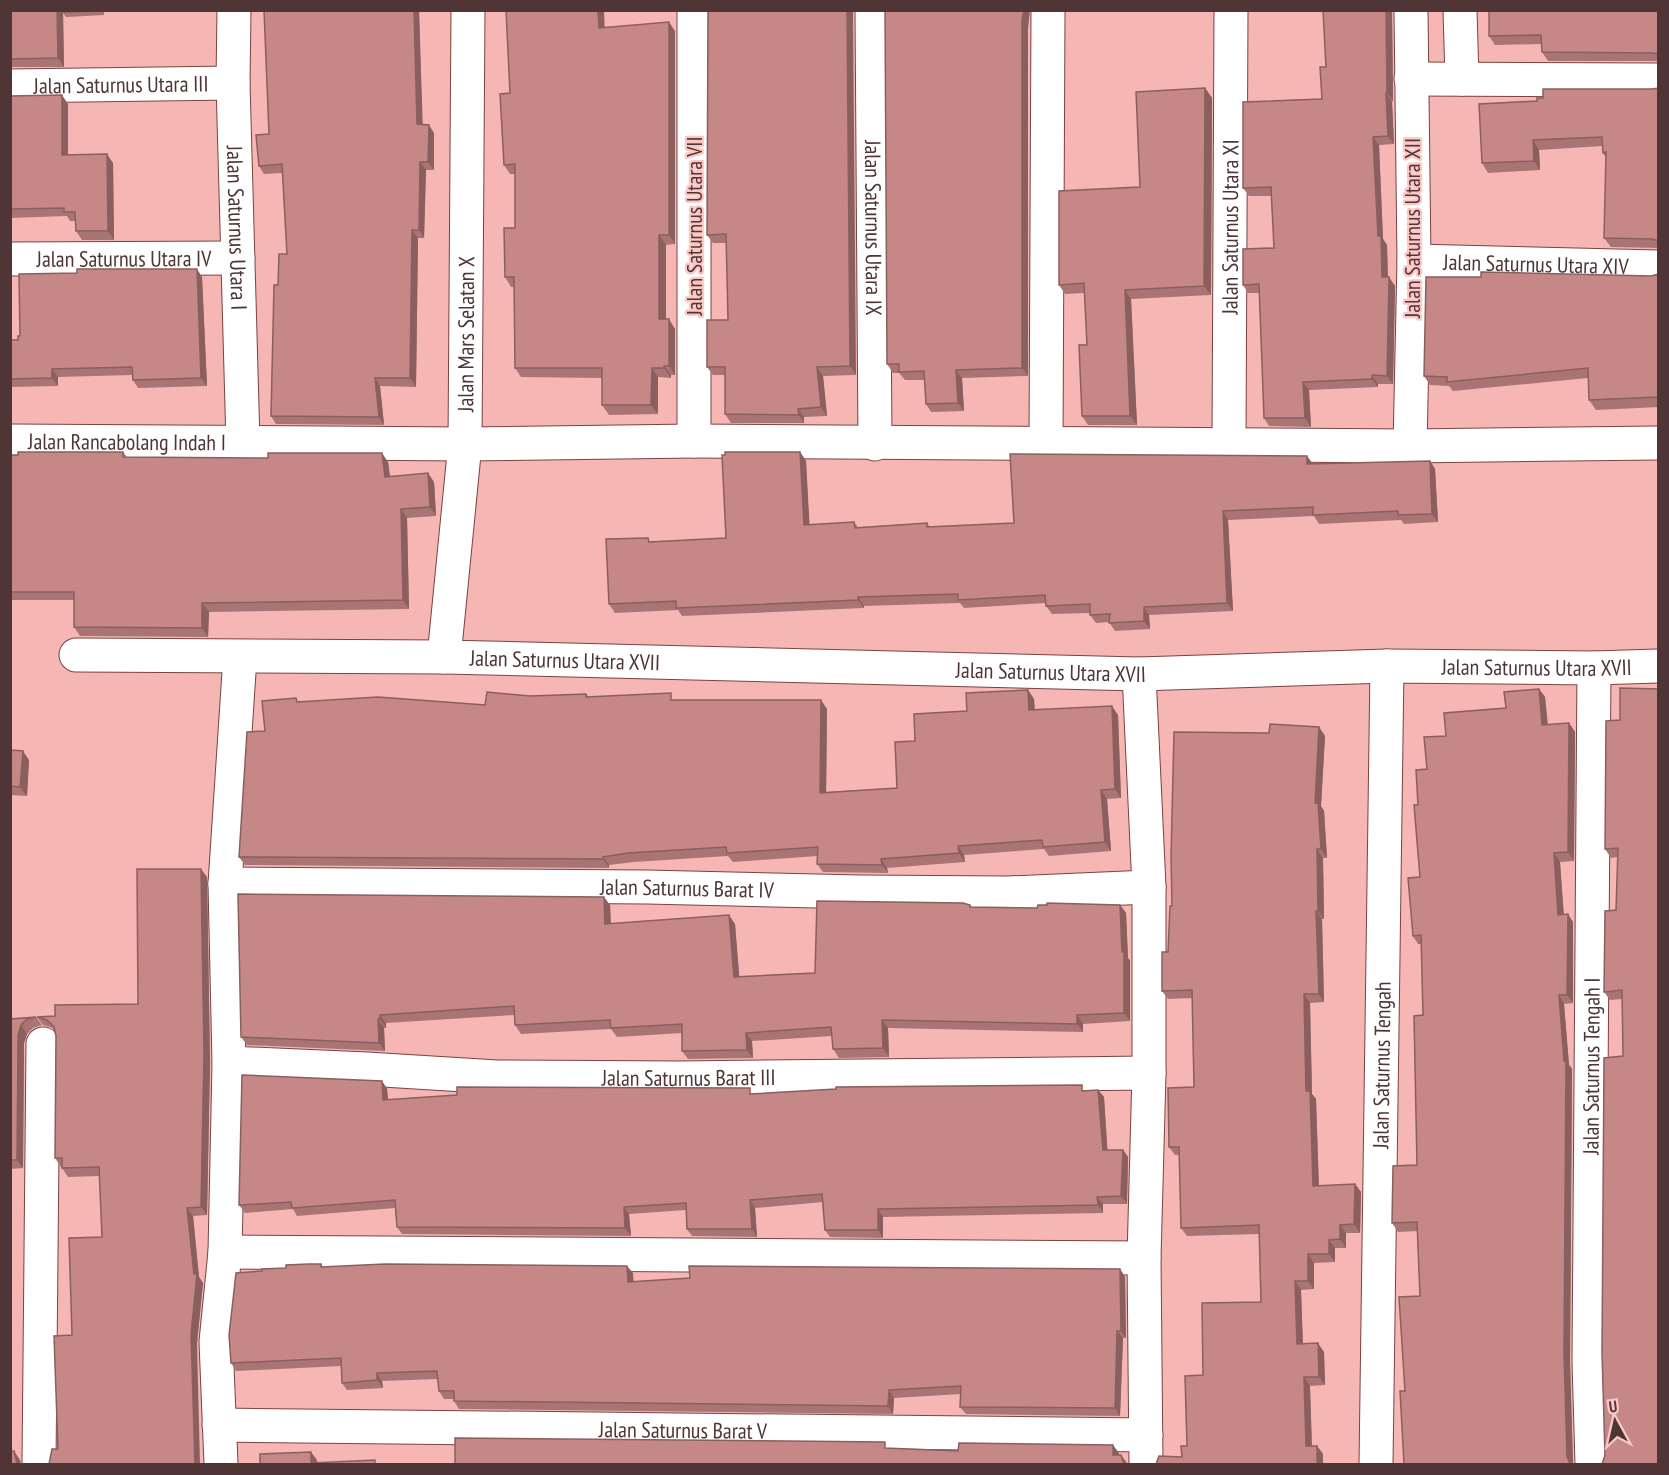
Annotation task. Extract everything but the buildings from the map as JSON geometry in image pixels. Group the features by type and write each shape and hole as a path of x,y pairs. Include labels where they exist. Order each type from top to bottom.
{"street":[{"name":"Jalan Saturnus Utara I","path":"234,10 233,83 243,443"},
{"name":"Jalan Mars Selatan X","path":"444,657 465,444 468,10"},
{"name":"Jalan Saturnus Utara VII","path":"694,10 694,441"},
{"name":"Jalan Saturnus Utara IX","path":"872,10 875,444"},
{"path":"1046,443 1048,10"},
{"name":"Jalan Saturnus Utara XI","path":"1229,445 1231,10"},
{"name":"Jalan Saturnus Utara XII","path":"1410,446 1414,261 1411,10"},
{"path":"1460,10 1462,79"},
{"path":"1411,79 1659,80"},
{"name":"Jalan Saturnus Utara III","path":"10,86 233,83"},
{"name":"Jalan Saturnus Utara IV","path":"10,259 238,258"},
{"name":"Jalan Saturnus Utara XIV","path":"1414,261 1659,267"},
{"name":"Jalan Rancabolang Indah I","path":"10,441 465,444 694,441 1410,446 1659,443"},
{"name":"Jalan Saturnus Utara XVII","path":"76,655 444,657 1139,674 1387,666 1594,668 1659,666"},
{"path":"221,1464 216,1342 225,1252 229,1063 225,884 240,657"},
{"name":"Jalan Saturnus Tengah","path":"1376,1464 1387,666"},
{"name":"Jalan Saturnus Tengah I","path":"1592,1464 1589,1350 1594,668"},
{"path":"1139,674 1149,887 1149,1073 1144,1258 1146,1450"},
{"name":"Jalan Saturnus Barat IV","path":"225,884 1008,893 1149,887"},
{"path":"39,1464 43,1044"},
{"name":"Jalan Saturnus Barat III","path":"229,1063 508,1077 679,1078 1149,1073"},
{"path":"225,1252 1144,1258"},
{"name":"Jalan Saturnus Barat V","path":"219,1425 1146,1450"}]}
